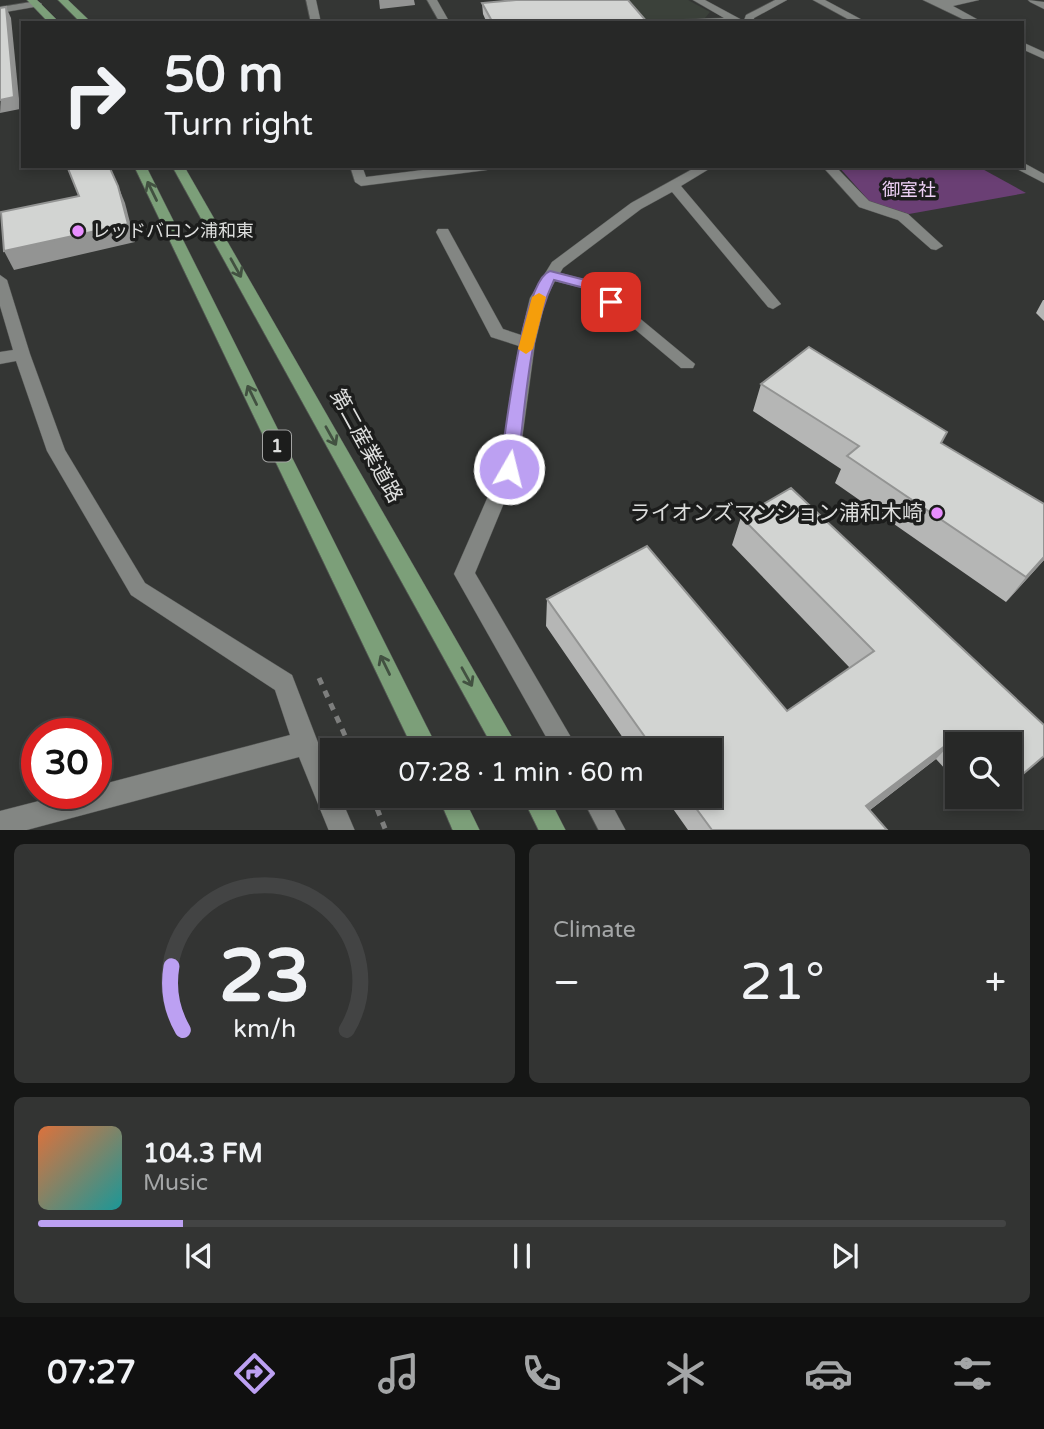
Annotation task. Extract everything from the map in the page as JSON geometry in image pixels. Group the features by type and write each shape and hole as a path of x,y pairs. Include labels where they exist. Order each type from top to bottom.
{"main road":[{"path":"63,0 85,21"},
{"path":"35,2 53,21"},
{"name":"1","path":"141,168 421,738"},
{"name":"第二産業道路","path":"179,168 501,738"},
{"path":"456,808 467,830"},
{"path":"541,808 552,830"}],"street":[{"path":"310,0 315,21"},
{"path":"432,0 444,21"},
{"path":"698,0 739,21"},
{"path":"748,21 749,17 782,0"},
{"path":"818,0 859,21"},
{"path":"928,0 943,4 975,21"},
{"path":"943,4 974,0"},
{"path":"1033,0 1044,6"},
{"path":"0,10 35,2"},
{"path":"1024,46 1044,56"},
{"path":"357,168 361,182 471,168"},
{"path":"559,738 464,574 509,469 527,343 538,298 550,275 557,265 636,206 704,168"},
{"path":"830,168 864,204 903,217 936,246"},
{"path":"1024,168 1044,179"},
{"path":"673,185 773,304"},
{"path":"443,232 497,333 527,343"},
{"path":"550,275 592,286 687,364"},
{"path":"0,280 6,321 22,354 56,451 138,589 284,683 305,743 342,830"},
{"path":"0,358 22,354"},
{"path":"0,824 305,743"},
{"path":"600,808 612,830"}],"path":[{"path":"319,678 346,738"},
{"path":"377,808 386,830"}],"shaded area":[{"path":"510,0 688,0 710,12 705,18 651,21 520,21"}],"green space":[{"name":"御室社","path":"840,168 981,168 1026,193 909,214 871,203"}],"building":[{"path":"516,0 628,0 646,21 492,21 482,3"},
{"path":"6,7 14,97 0,100 0,8"},
{"path":"68,168 110,168 118,186 128,224 4,251 1,212 79,196"},
{"path":"809,347 947,432 941,443 1044,504 1044,557 1026,577 847,456 859,446 761,384"},
{"path":"791,488 1044,725 1044,756 1022,775 1022,732 945,732 945,746 866,806 887,830 712,830 696,808 722,808 722,738 646,738 547,599 647,546 787,711 874,651 741,517"}],"slow traffic":[{"path":"526,349 539,297"}],"place":[{"name":"レッドバロン浦和東","path":"78,231"},
{"name":"ライオンズマンション浦和木崎","path":"937,513"}],"route":[{"path":"509,469 527,343 538,298 550,275 592,286 611,302"}]}
